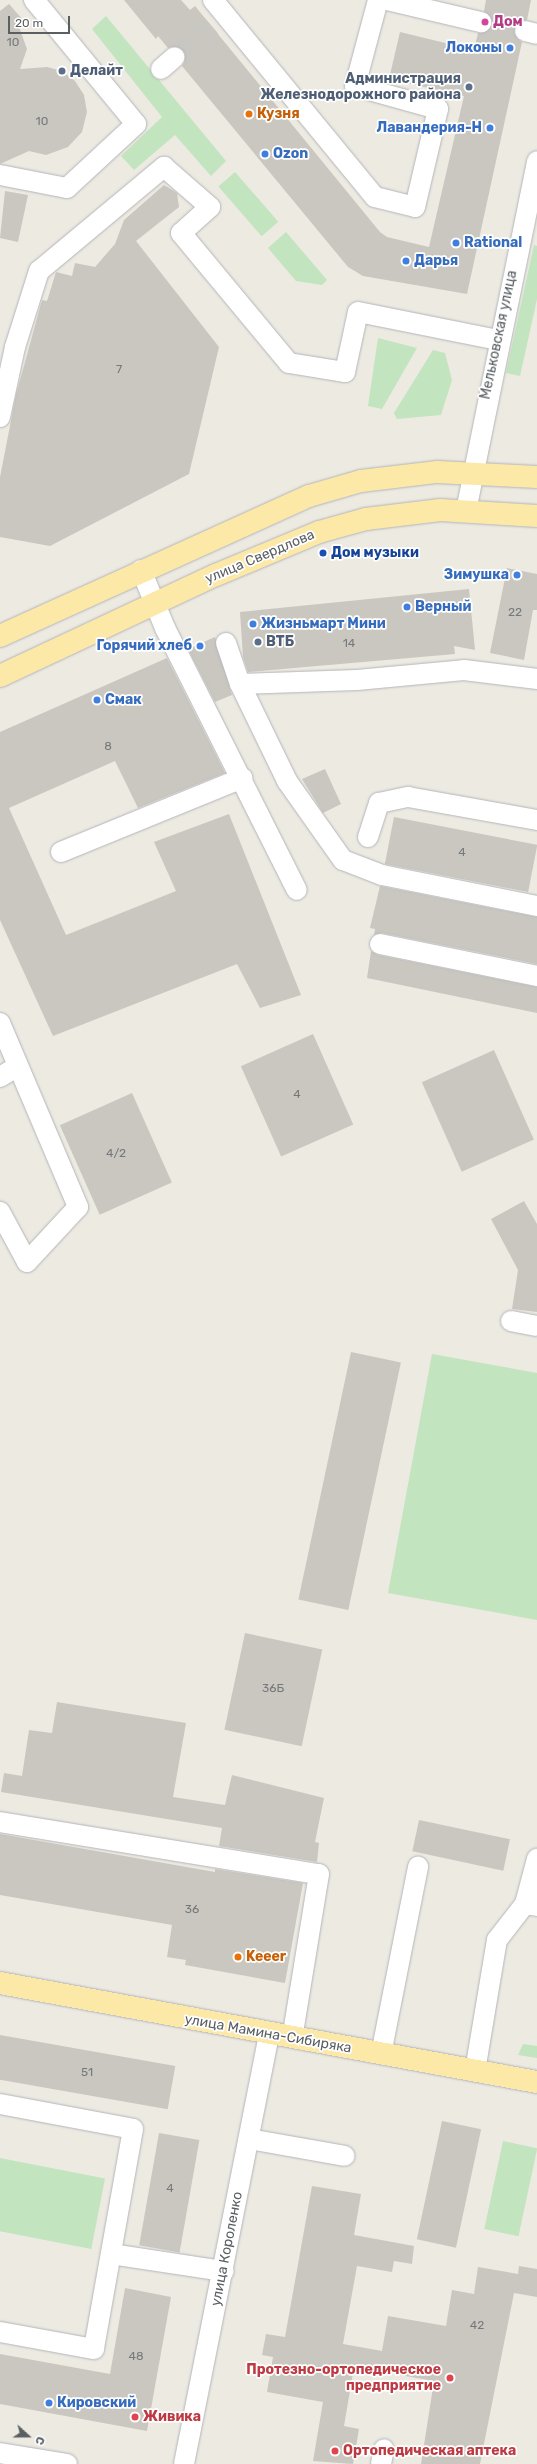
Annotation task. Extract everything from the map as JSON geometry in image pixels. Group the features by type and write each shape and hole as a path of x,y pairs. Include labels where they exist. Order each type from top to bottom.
{"main road":[{"path":"0,636 260,516 324,492 361,481 471,472 537,477"},
{"name":"улица Свердлова","path":"0,676 154,604 319,532 366,519 466,511 537,516"},
{"name":"улица Мамина-Сибиряка","path":"0,1983 537,2082"}],"street":[{"path":"0,175 67,188 136,124 34,0"},
{"path":"217,14 375,197 415,207 438,109 356,86 378,0"},
{"path":"387,0 432,5 481,22"},
{"name":"Мельковская улица","path":"466,511 471,472 498,340 529,235 537,160"},
{"path":"0,417 15,347 39,271 164,167 210,207 181,233 289,363 345,372 358,312 498,340"},
{"path":"141,570 154,604 242,778 296,890"},
{"path":"226,642 240,684 287,781 343,860 382,875 537,906"},
{"path":"240,684 357,680 464,670 537,679"},
{"path":"61,852 242,778"},
{"path":"368,837 379,803 408,796 537,820"},
{"path":"380,944 537,976"},
{"path":"0,1023 78,1207 27,1262 0,1212"},
{"path":"0,1077 18,1066"},
{"path":"511,1321 537,1326"},
{"path":"0,1822 319,1874 292,2038"},
{"path":"475,2071 497,1940 531,1905 537,1859"},
{"path":"382,2054 418,1867"},
{"name":"улица Короленко","path":"184,2464 224,2271 268,2033"},
{"path":"0,2104 133,2129 94,2349 0,2332"},
{"path":"249,2139 345,2156"},
{"path":"111,2254 224,2271"},
{"path":"0,2453 67,2464"}],"green space":[{"path":"106,16 226,161 211,176 175,135 134,170 121,156 162,117 92,29"},
{"path":"235,172 278,222 262,236 218,186"},
{"path":"286,232 327,280 322,285 296,281 268,248"},
{"path":"534,245 537,246 537,299 520,376 506,373"},
{"path":"378,338 417,348 382,409 368,406"},
{"path":"433,350 445,353 452,380 441,415 397,419 394,413"},
{"path":"432,1354 537,1373 537,1620 388,1593"},
{"path":"523,2044 537,2046 537,2058 518,2055"},
{"path":"503,2141 537,2148 519,2236 484,2229"},
{"path":"0,2158 105,2178 91,2249 0,2231"}],"building":[{"path":"124,0 181,0 190,10 195,6 380,232 387,237 429,247 464,96 389,79 400,32 474,50 478,33 485,33 492,25 492,18 484,11 486,0 531,0 527,20 517,23 514,29 517,39 522,42 467,294 363,276 348,267 182,66 186,60 184,50 178,46 168,48 158,36 156,39"},
{"path":"9,4 23,20 18,24 27,49 20,69 47,67 62,71 75,81 84,95 87,112 82,132 68,147 46,155 29,151 0,164 0,11"},
{"path":"164,185 177,193 179,207 136,241 219,347 189,474 50,546 0,537 0,477 16,395 42,300 47,301 56,272 72,276 75,263 95,267 115,244 124,220"},
{"path":"5,191 28,195 18,242 0,238"},
{"path":"507,568 537,574 537,610 533,610 524,660 490,653"},
{"path":"469,589 475,650 454,646 455,654 248,672 243,657 240,612"},
{"path":"215,637 232,695 215,702 188,649"},
{"path":"167,658 225,773 138,808 115,761 9,808 66,935 176,891 154,842 229,814 301,995 260,1008 237,964 53,1036 0,920 0,732"},
{"path":"325,769 341,804 323,813 302,779"},
{"path":"394,817 537,845 528,892 385,864"},
{"path":"380,886 537,917 537,964 382,933 374,935 375,929 370,928"},
{"path":"371,951 378,955 537,987 537,1013 367,978"},
{"path":"313,1034 353,1124 281,1157 241,1066"},
{"path":"494,1050 534,1140 462,1172 422,1082"},
{"path":"132,1093 172,1183 100,1215 60,1125"},
{"path":"524,1201 537,1224 537,1312 512,1309 518,1270 491,1219"},
{"path":"351,1352 401,1363 348,1610 298,1599"},
{"path":"245,1633 322,1649 302,1746 224,1730"},
{"path":"57,1702 186,1723 173,1797 225,1805 232,1775 324,1798 315,1842 319,1843 317,1862 219,1846 222,1828 1,1792 4,1773 22,1776 29,1730 52,1733"},
{"path":"419,1820 510,1839 503,1871 412,1851"},
{"path":"0,1834 215,1872 215,1869 303,1883 285,1983 185,1965 186,1960 167,1957 172,1925 0,1895"},
{"path":"0,2035 175,2066 168,2109 0,2080"},
{"path":"442,2121 481,2129 456,2248 417,2239"},
{"path":"159,2133 199,2140 180,2252 139,2245"},
{"path":"312,2186 361,2194 354,2235 414,2246 412,2264 394,2261 392,2272 357,2266 343,2344 382,2351 388,2316 446,2326 452,2290 474,2294 478,2267 518,2274 519,2266 537,2269 537,2297 514,2293 480,2464 421,2464 434,2381 354,2367 344,2426 359,2429 353,2464 313,2461 323,2402 267,2392 273,2357 262,2355 266,2334 285,2337"},
{"path":"125,2288 171,2297 147,2431 0,2404 0,2354 110,2374"}],"tunnel":[{"path":"481,22 525,31"},
{"path":"175,57 211,26"}],"place":[{"name":"Дом","path":"485,22"},
{"name":"Локоны","path":"510,48"},
{"name":"Делайт","path":"62,71"},
{"name":"Администрация Железнодорожного района","path":"469,87"},
{"name":"Кузня","path":"249,114"},
{"name":"Лавандерия-Н","path":"490,128"},
{"name":"Ozon","path":"265,154"},
{"name":"Rational","path":"456,243"},
{"name":"Дарья","path":"406,261"},
{"name":"Дом музыки","path":"323,553"},
{"name":"Зимушка","path":"517,575"},
{"name":"Верный","path":"407,607"},
{"name":"Жизньмарт Мини","path":"253,624"},
{"name":"ВТБ","path":"258,642"},
{"name":"Горячий хлеб","path":"200,646"},
{"name":"Смак","path":"97,700"},
{"name":"Keeer","path":"238,1957"},
{"name":"Протезно-ортопедическое предприятие","path":"450,2378"},
{"name":"Кировский","path":"49,2403"},
{"name":"Живика","path":"135,2417"},
{"name":"Ортопедическая аптека","path":"335,2451"}]}
